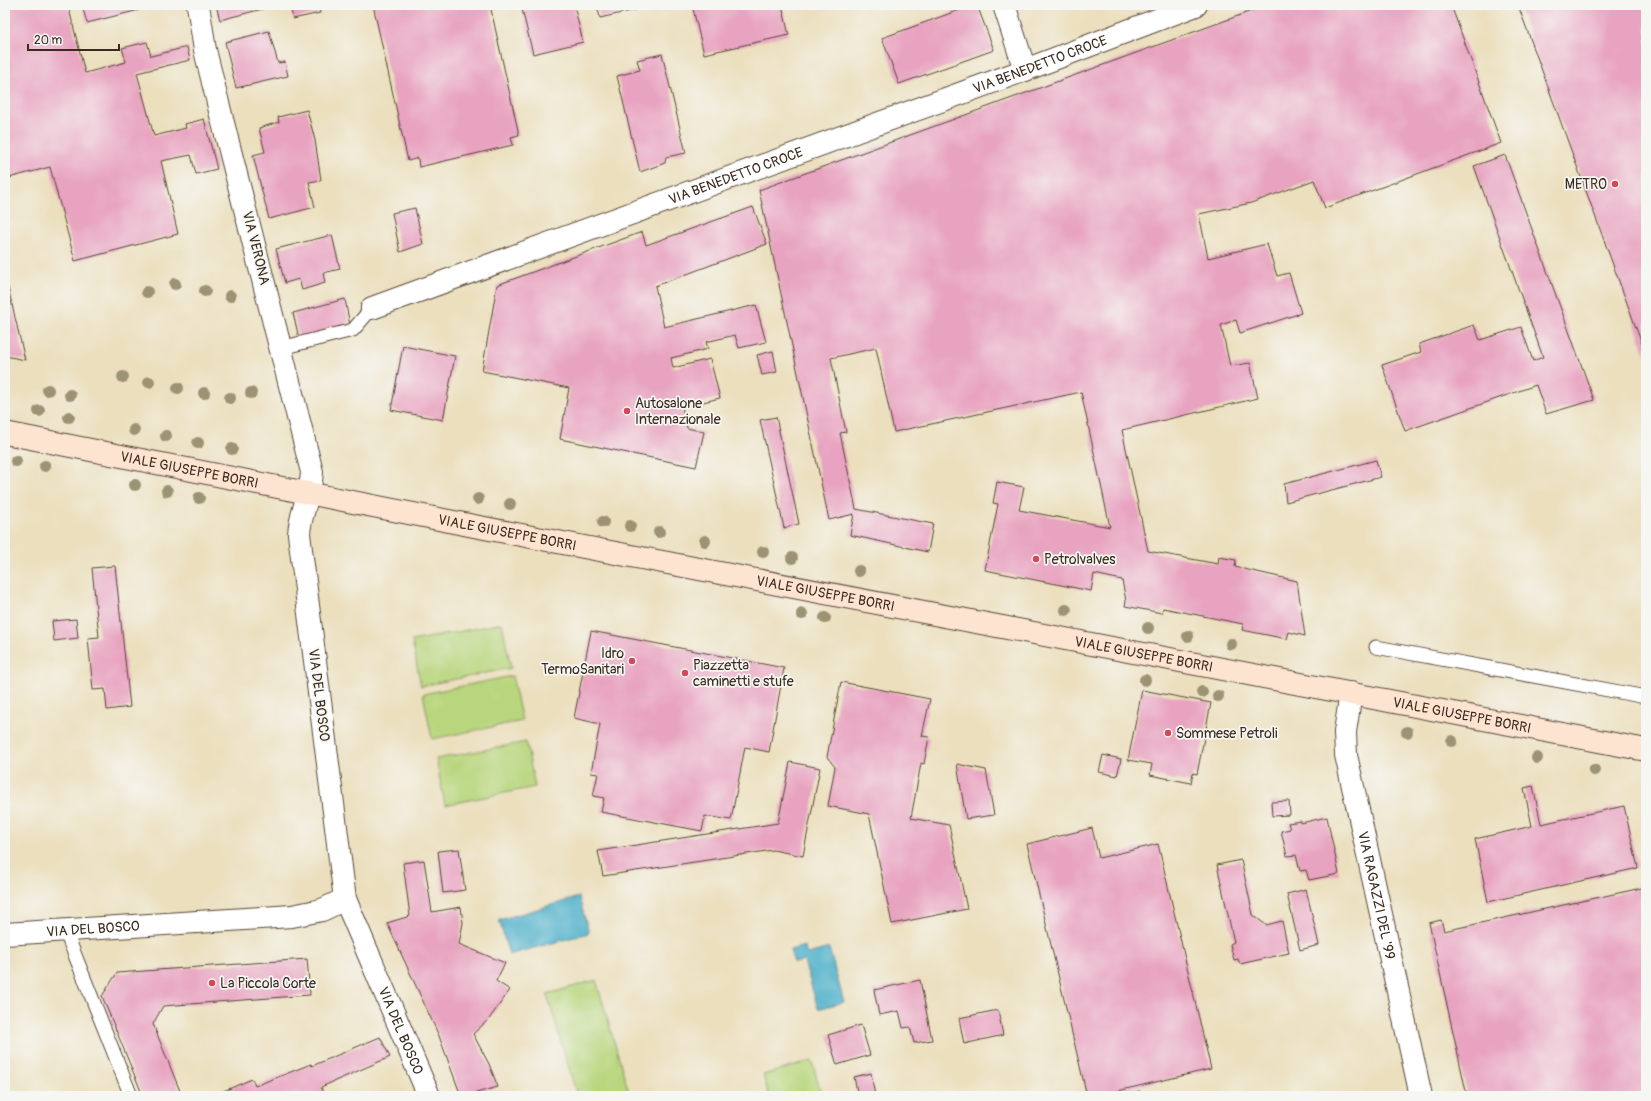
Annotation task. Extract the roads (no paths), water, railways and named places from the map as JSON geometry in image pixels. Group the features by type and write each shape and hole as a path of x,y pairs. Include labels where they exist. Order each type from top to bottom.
{"main road":[{"name":"VIALE GIUSEPPE BORRI","path":"5,433 310,492 474,526 1646,750"}],"street":[{"name":"VIA VERONA","path":"198,5 214,84 311,463 312,472 310,492"},
{"path":"1004,5 1025,70"},
{"name":"VIA BENEDETTO CROCE","path":"372,308 1025,70 1196,5"},
{"name":"VIA DEL BOSCO","path":"310,492 299,525 299,534 345,900 430,1096"},
{"name":"VIA RAGAZZI DEL '99","path":"1350,693 1346,723 1346,755 1421,1096"},
{"name":"VIA DEL BOSCO","path":"5,934 292,916 322,910 345,900"}],"lane":[{"name":"VIA BENEDETTO CROCE","path":"281,348 353,330 372,308"},
{"path":"1376,647 1646,697"},
{"path":"65,930 131,1096"}],"water":[{"path":"579,897 589,933 509,955 499,920"},
{"path":"804,946 807,954 829,948 844,1002 818,1009 804,961 794,963 790,950"}],"place":[{"name":"METRO","path":"1615,184"},
{"name":"Autosalone Internazionale","path":"627,411"},
{"name":"Petrolvalves","path":"1036,559"},
{"name":"Idro TermoSanitari","path":"632,661"},
{"name":"Piazzetta caminetti e stufe","path":"685,673"},
{"name":"Sommese Petroli","path":"1168,733"},
{"name":"La Piccola Corte","path":"212,983"}]}
